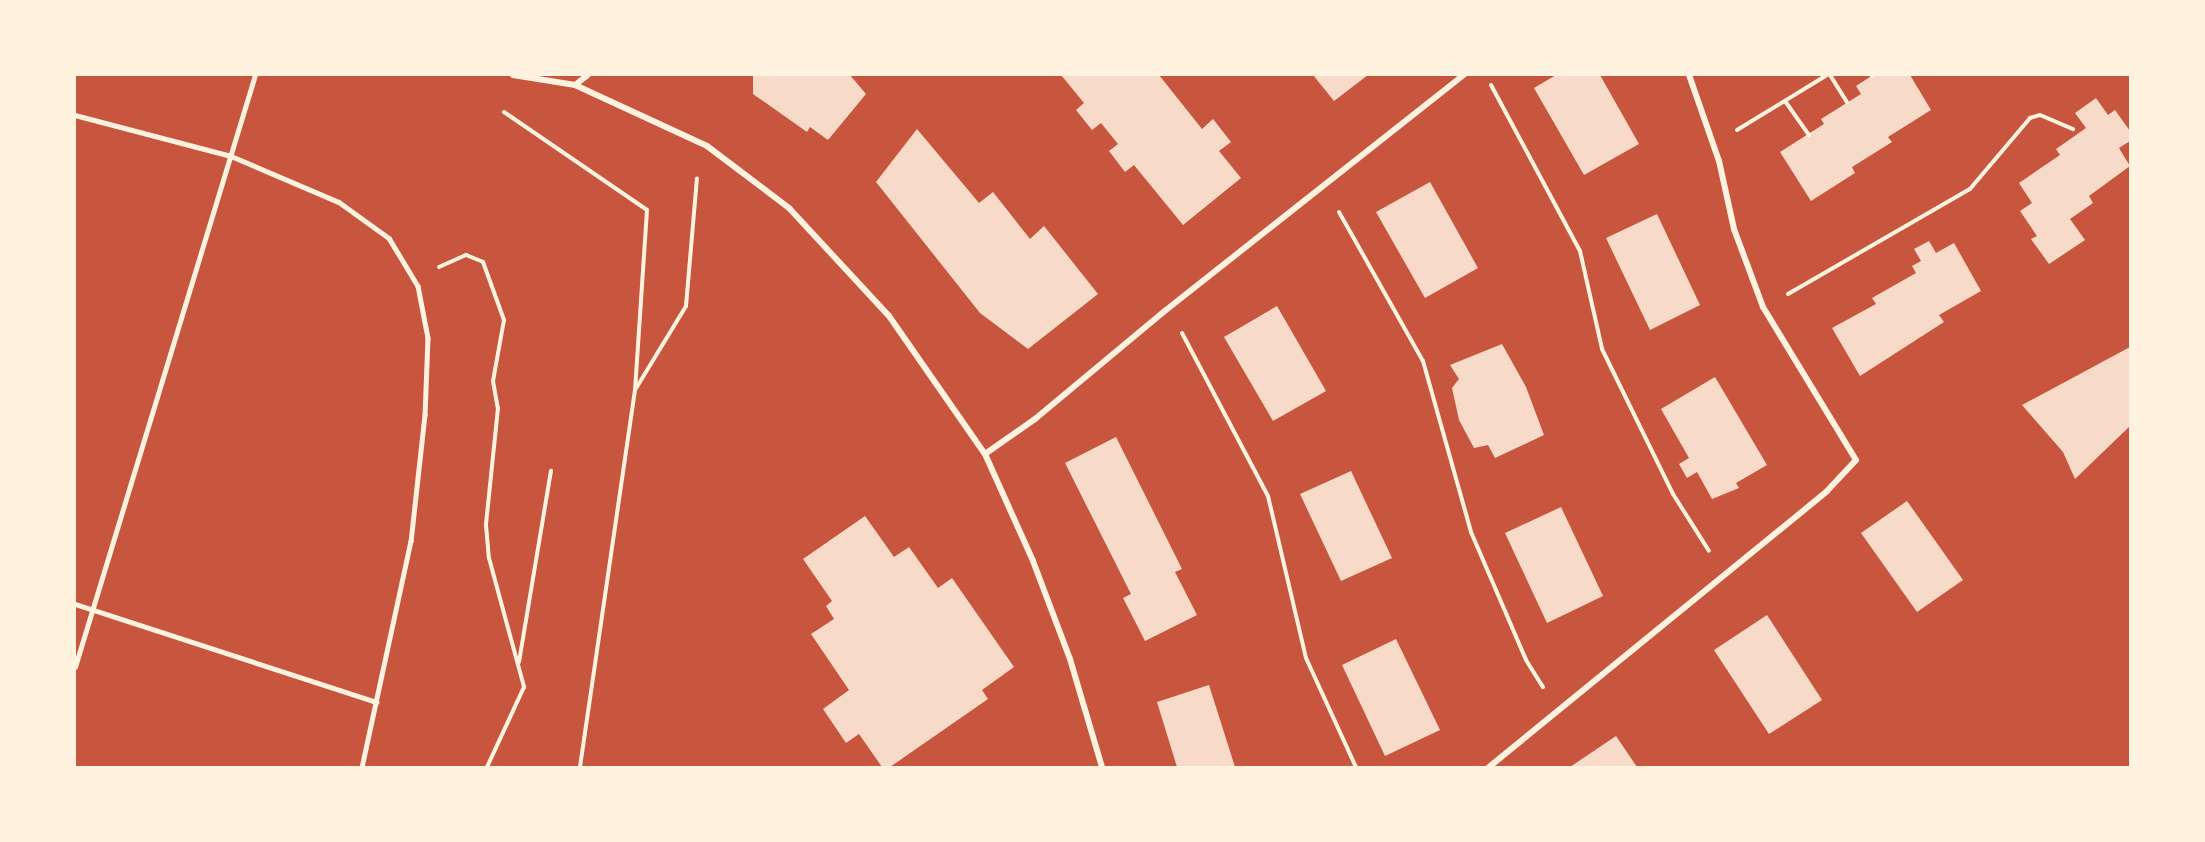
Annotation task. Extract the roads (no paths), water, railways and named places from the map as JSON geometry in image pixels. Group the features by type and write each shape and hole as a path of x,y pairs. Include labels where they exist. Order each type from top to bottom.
{"street":[{"path":"513,75 575,86 707,146 789,208 889,316 985,454 1061,637 1102,767"},
{"path":"575,86 588,75"},
{"path":"985,454 1464,75"},
{"path":"1489,767 1827,491 1856,460 1763,308 1734,229 1714,145 1689,75"}],"lane":[{"path":"75,667 90,609 255,75"},
{"path":"75,115 231,156 339,202 388,238 413,278 428,338 425,415 411,541 362,767"},
{"path":"75,604 376,702"}]}
